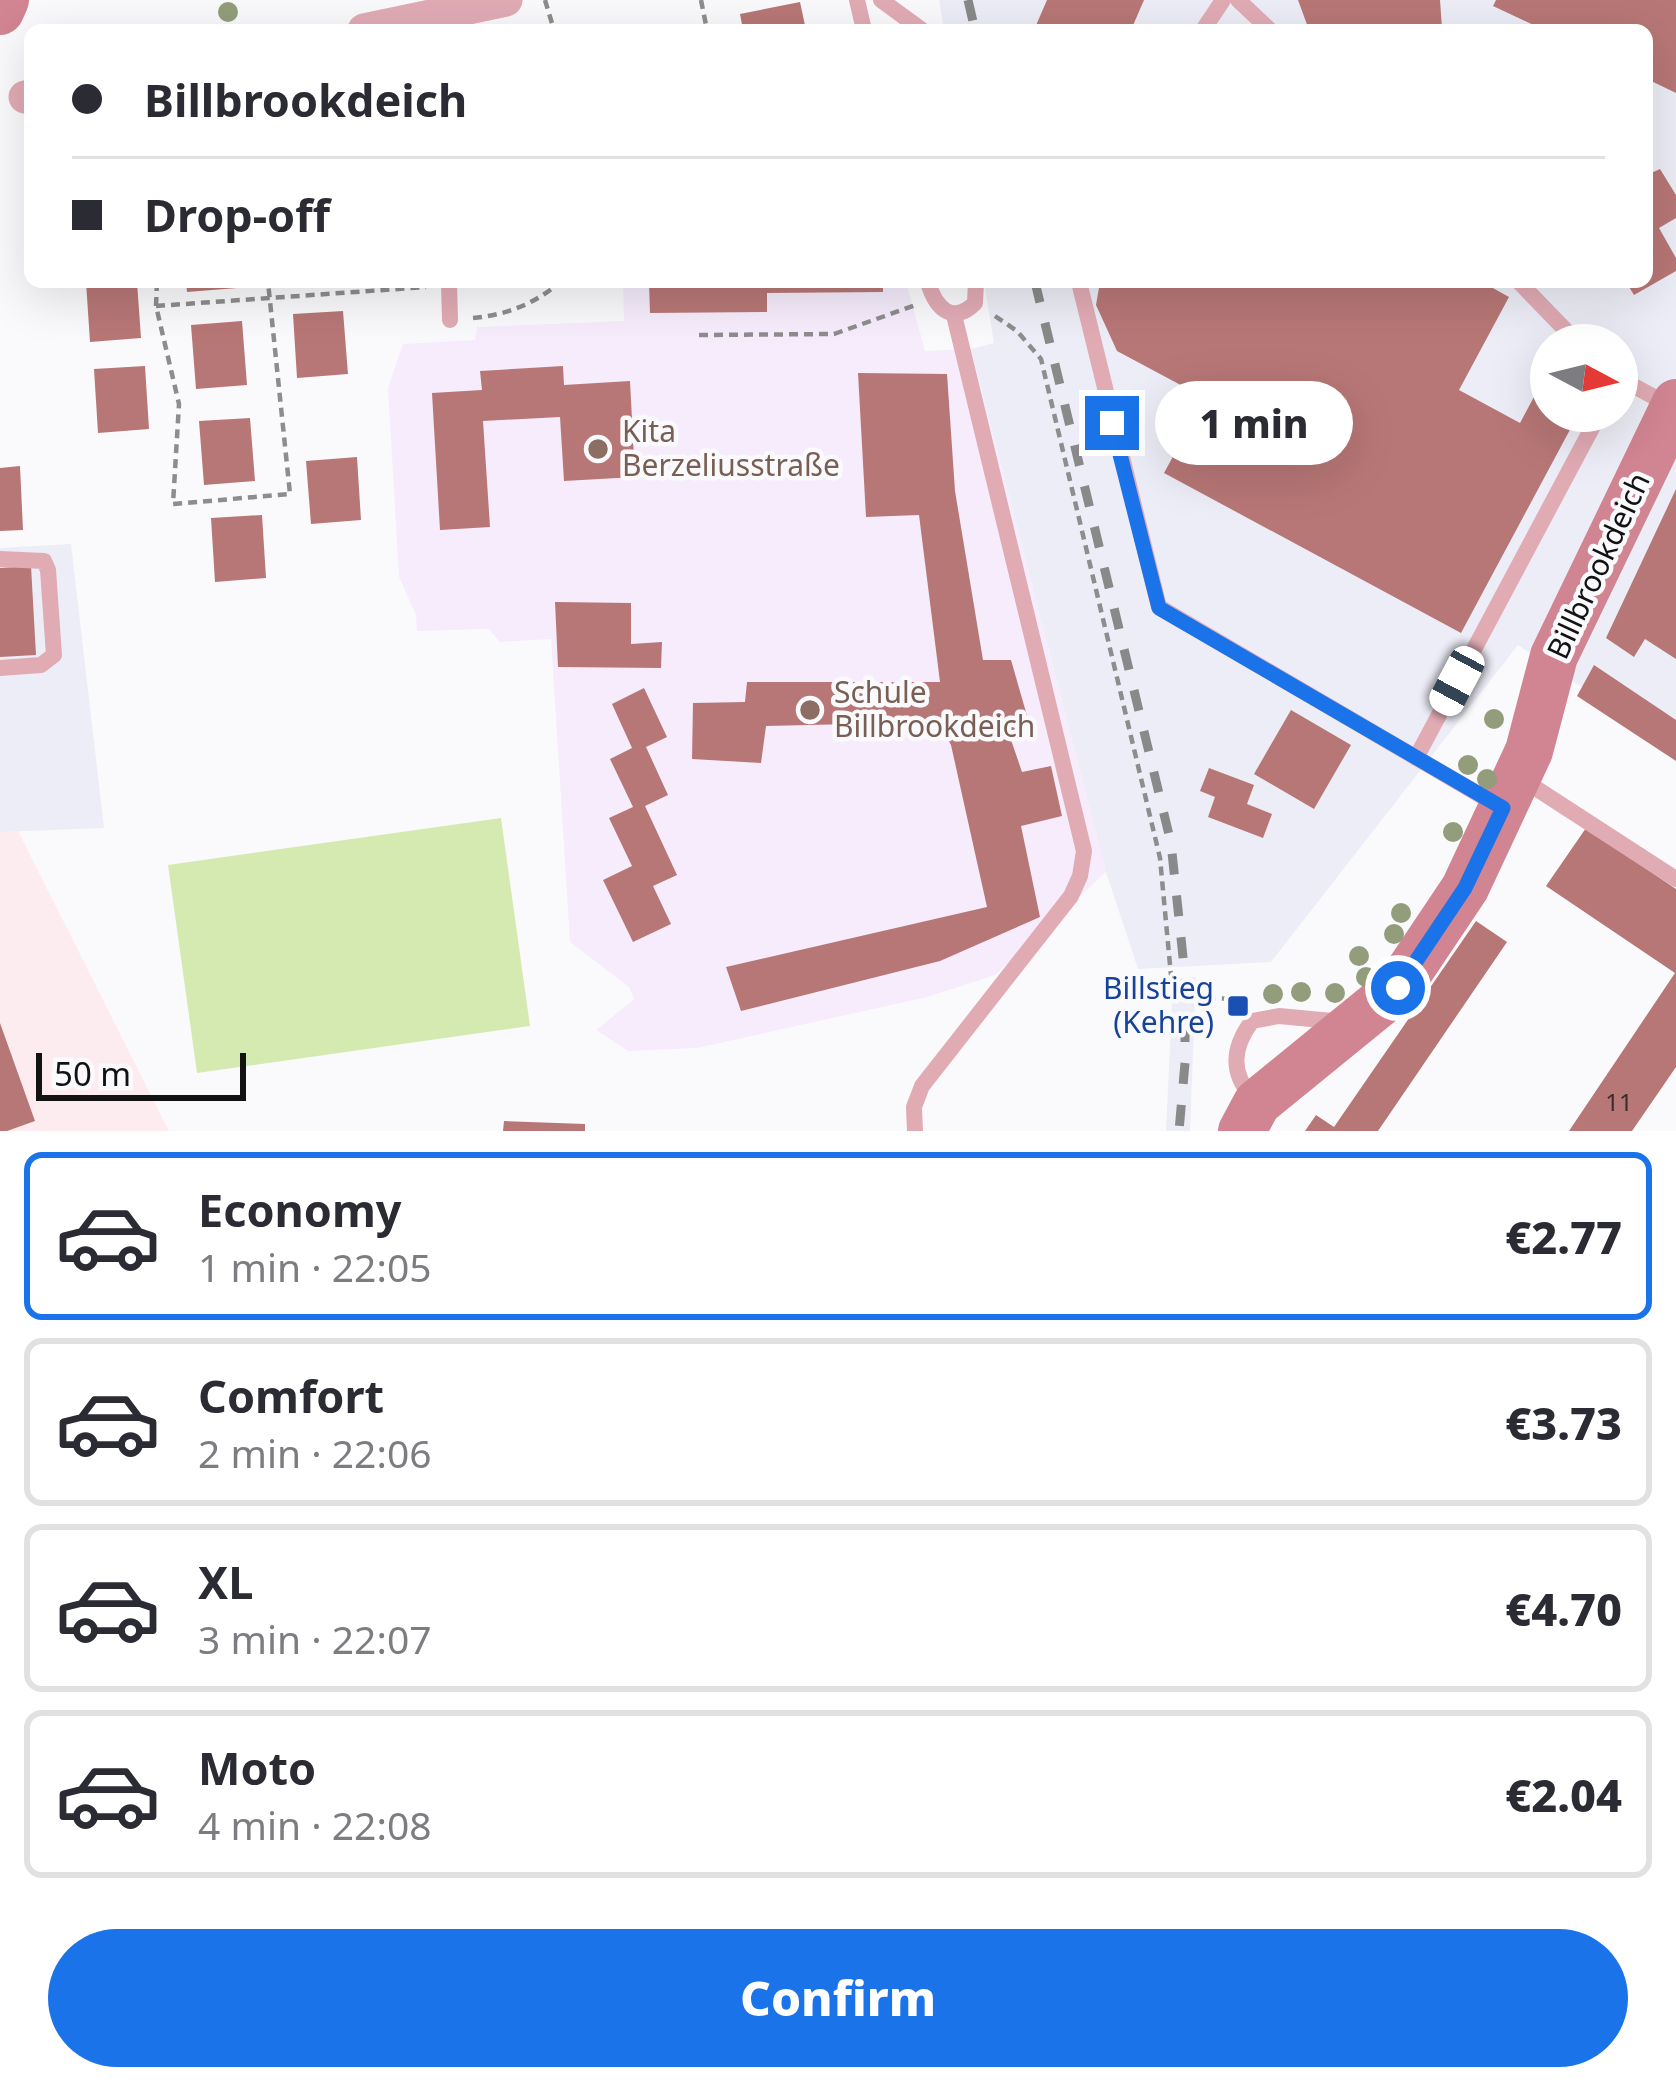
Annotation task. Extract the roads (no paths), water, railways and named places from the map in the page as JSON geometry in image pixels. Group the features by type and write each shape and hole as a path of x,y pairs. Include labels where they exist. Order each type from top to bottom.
{"street":[{"path":"0,11 5,0"},
{"path":"443,22 506,0"},
{"name":"Billbrookdeich","path":"1250,1117 1398,988 1519,798 1554,656 1675,407"}],"lane":[{"path":"881,0 914,24"},
{"path":"1238,0 1264,24"},
{"path":"449,288 450,320"},
{"path":"930,290 944,312 954,315 975,303 976,288"},
{"path":"1080,288 1159,608 1416,758 1519,798 1676,879"},
{"path":"1525,288 1560,324"},
{"path":"915,1131 914,1107 922,1086 1071,896 1084,851 954,315"},
{"path":"1638,389 1675,407"},
{"path":"1416,758 1590,432"},
{"path":"0,559 44,561 54,655 41,665 0,668"},
{"path":"1250,1117 1239,1083 1236,1051 1252,1021 1279,1016 1357,1024"}],"railway":[{"path":"968,0 974,24"},
{"path":"1036,288 1171,843 1185,976 1179,1131"}],"place":[{"name":"Kita Berzeliusstraße","path":"598,449"},
{"name":"Schule Billbrookdeich","path":"810,710"},
{"name":"Billstieg (Kehre)","path":"1238,1006"}]}
